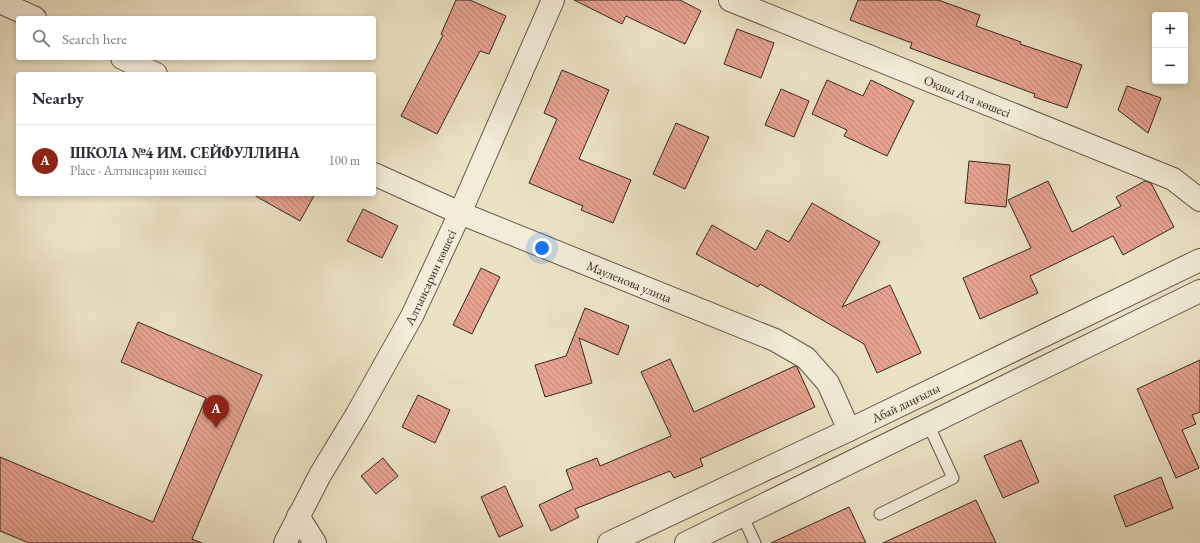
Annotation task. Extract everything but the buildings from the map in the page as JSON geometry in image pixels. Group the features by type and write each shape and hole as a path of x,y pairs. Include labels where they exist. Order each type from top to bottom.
{"street":[{"name":"Алтынсарин көшесі","path":"285,543 320,475 357,414 412,316 460,214 553,0"},
{"name":"Оқшы Ата көшесі","path":"730,0 1173,179 1200,200"},
{"path":"0,2 31,16"},
{"path":"126,60 152,72"},
{"name":"Мауленова улица","path":"376,175 460,214 775,340 806,358 828,383 849,430"},
{"name":"Абай даңғылы","path":"609,543 849,430 1200,260"},
{"path":"686,543 1200,291"},
{"path":"298,516 315,543"}],"lane":[{"path":"880,514 953,478 928,424"},
{"path":"742,515 755,543"}],"place":[{"name":"ШКОЛА №4 ИМ. СЕЙФУЛЛИНА","path":"216,428"}]}
